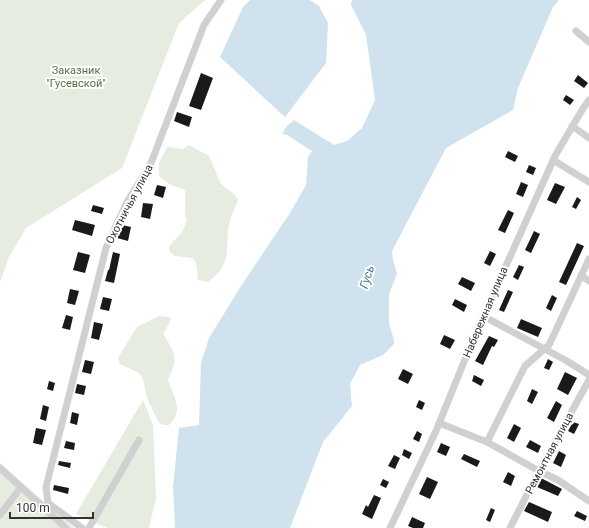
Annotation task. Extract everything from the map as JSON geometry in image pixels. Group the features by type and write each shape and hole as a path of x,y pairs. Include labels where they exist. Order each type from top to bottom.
{"street":[{"name":"Охотничья улица","path":"82,528 48,503 46,487 106,248 127,202 151,163 204,26 221,0"},
{"path":"576,31 589,42"},
{"name":"Набережная улица","path":"390,528 439,423 483,316 553,160 572,126 589,100"},
{"path":"572,126 589,138"},
{"path":"553,160 589,182"},
{"path":"487,442 525,366 549,345 589,259"},
{"path":"581,275 589,282"},
{"path":"483,316 589,374"},
{"name":"Ремонтная улица","path":"510,528 539,471 589,380"},
{"path":"439,423 487,442 558,480 589,501"},
{"path":"89,528 139,440"},
{"path":"0,468 22,487 57,525 66,528"},
{"path":"0,515 22,487"}],"green space":[{"name":"Заказник \"Гусевской\"","path":"0,0 205,0 179,23 122,168 26,228 9,257 0,282"},
{"path":"189,145 209,156 221,184 235,195 238,200 229,224 225,262 222,268 208,282 198,280 196,263 192,258 175,256 170,252 169,246 182,232 187,221 185,214 185,190 171,185 159,176 159,163 167,147 183,149"},
{"path":"159,316 171,317 163,334 171,347 174,356 173,366 168,380 175,397 177,408 174,419 169,425 163,425 158,421 147,398 143,379 139,373 120,364 118,358 137,327"},
{"path":"143,400 153,425 156,498 149,528 107,528 76,514"},
{"path":"0,463 74,528 0,528"}],"water":[{"path":"250,0 310,0 319,6 328,23 326,63 285,117 220,57 243,7"},
{"name":"Гусь","path":"352,0 559,0 553,7 518,88 513,110 446,148 392,251 397,274 389,294 389,324 394,344 383,355 360,365 350,384 352,406 323,442 290,528 175,528 173,487 179,428 199,425 201,363 209,338 241,286 290,213 306,185 308,157 312,151 287,135 282,134 286,127 294,120 334,145 347,141 362,128 375,100 366,35 351,5"}],"building":[{"path":"201,73 213,78 201,110 189,106"},
{"path":"578,75 588,83 584,88 574,81"},
{"path":"566,95 574,100 570,105 563,100"},
{"path":"177,112 192,117 189,127 174,121"},
{"path":"508,151 518,156 515,162 505,157"},
{"path":"529,165 536,168 533,175 526,172"},
{"path":"521,182 528,185 523,197 516,194"},
{"path":"555,183 565,187 556,204 547,200"},
{"path":"157,185 166,187 163,198 154,195"},
{"path":"577,197 581,200 576,209 572,207"},
{"path":"143,203 153,204 150,219 141,217"},
{"path":"93,205 104,208 102,214 91,211"},
{"path":"508,210 514,213 505,233 498,230"},
{"path":"75,220 95,225 92,236 72,230"},
{"path":"122,225 131,227 128,241 117,238"},
{"path":"534,231 540,234 531,253 525,250"},
{"path":"577,243 584,246 566,285 559,282"},
{"path":"490,251 496,254 490,266 484,263"},
{"path":"78,252 90,255 85,273 73,270"},
{"path":"113,252 120,254 114,283 105,281"},
{"path":"519,265 524,267 518,280 513,277"},
{"path":"462,277 475,283 471,291 458,284"},
{"path":"70,289 79,291 75,305 67,303"},
{"path":"508,290 513,292 504,312 499,310"},
{"path":"552,295 557,298 551,311 546,308"},
{"path":"103,297 112,299 109,311 100,309"},
{"path":"455,299 467,305 464,312 452,305"},
{"path":"66,315 73,317 70,330 62,328"},
{"path":"521,319 542,328 538,337 517,328"},
{"path":"94,322 103,324 99,340 91,338"},
{"path":"444,335 455,340 450,349 440,344"},
{"path":"489,336 498,340 494,347 492,346 483,365 475,361"},
{"path":"548,359 553,362 549,370 544,368"},
{"path":"85,360 94,362 91,374 82,372"},
{"path":"403,369 413,374 408,384 398,379"},
{"path":"565,372 577,378 568,395 557,389"},
{"path":"474,375 484,380 481,386 472,381"},
{"path":"49,381 55,383 53,391 47,389"},
{"path":"77,384 86,386 84,395 75,393"},
{"path":"532,389 538,392 532,404 527,401"},
{"path":"419,400 425,403 422,410 416,407"},
{"path":"556,401 562,405 554,422 547,418"},
{"path":"43,405 49,407 46,421 40,419"},
{"path":"72,412 79,414 77,425 70,423"},
{"path":"573,422 579,424 574,434 568,431"},
{"path":"514,424 521,428 514,442 507,438"},
{"path":"36,428 46,430 42,445 33,443"},
{"path":"417,431 422,434 419,442 413,439"},
{"path":"530,440 541,446 538,453 526,447"},
{"path":"66,441 75,443 74,450 64,448"},
{"path":"441,443 450,447 446,456 437,452"},
{"path":"404,449 412,453 409,459 402,455"},
{"path":"559,451 566,455 561,467 553,463"},
{"path":"464,454 480,461 477,467 461,459"},
{"path":"394,455 400,458 395,469 388,466"},
{"path":"59,461 71,463 70,468 58,465"},
{"path":"508,472 515,476 511,486 503,482"},
{"path":"427,477 438,482 430,499 419,494"},
{"path":"541,478 562,489 558,496 537,487"},
{"path":"383,479 389,482 386,488 380,485"},
{"path":"54,485 69,488 68,494 53,490"},
{"path":"374,495 381,498 372,519 362,514 366,505 368,507"},
{"path":"529,502 552,512 548,522 524,511"},
{"path":"491,508 495,510 490,522 486,520"},
{"path":"577,511 587,516 585,521 574,516"},
{"path":"412,517 425,523 423,528 413,528 408,526"}]}
